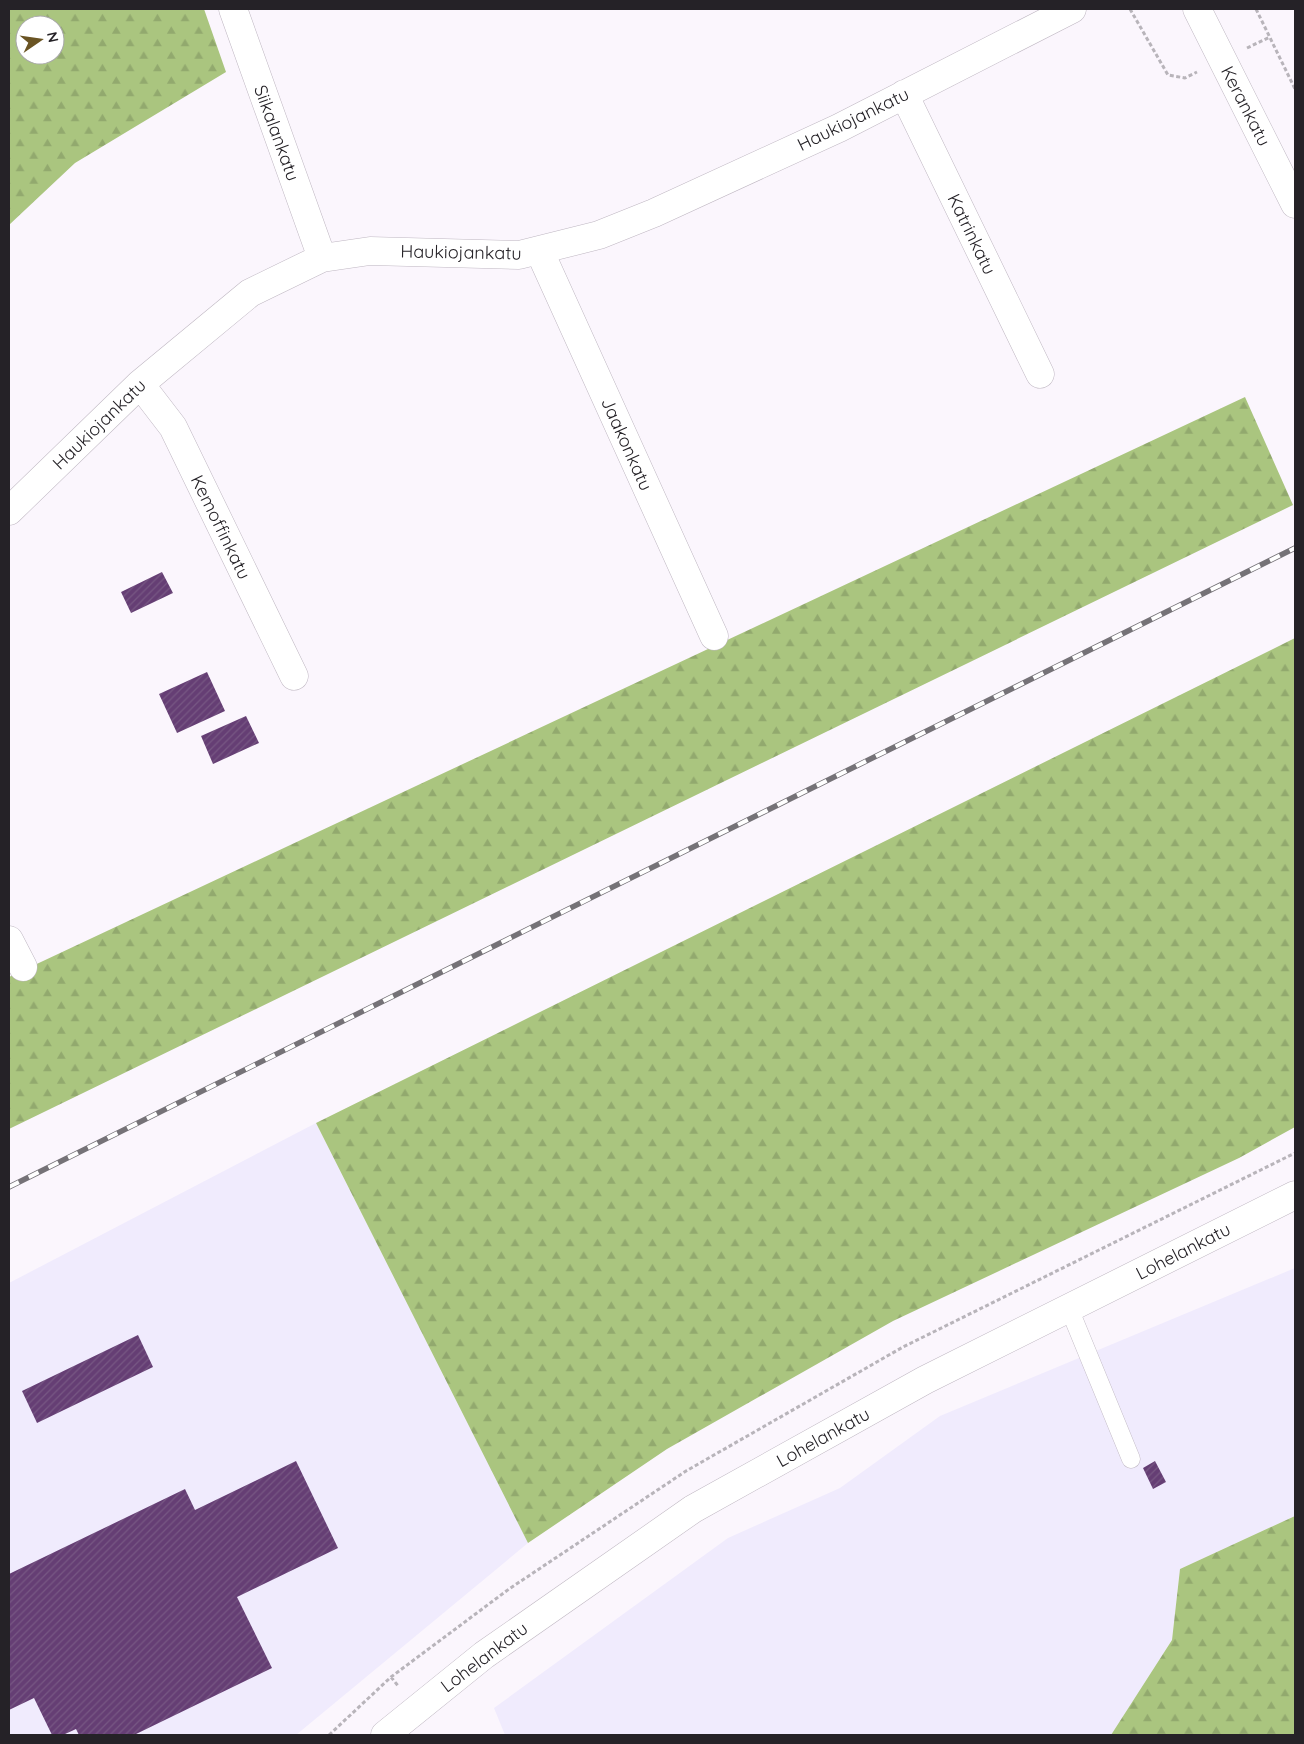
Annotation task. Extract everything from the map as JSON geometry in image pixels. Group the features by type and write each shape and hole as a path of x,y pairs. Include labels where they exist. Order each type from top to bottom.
{"street":[{"name":"Siikalankatu","path":"233,9 322,258"},
{"name":"Haukiojankatu","path":"9,511 140,384 250,293 322,258 370,251 489,256 519,255 540,252 599,235 654,213 838,128 1072,9"},
{"name":"Kerankatu","path":"1197,9 1295,204"},
{"name":"Katrinkatu","path":"904,94 1040,374"},
{"name":"Jaakonkatu","path":"540,252 714,636"},
{"name":"Kemoffinkatu","path":"140,384 173,427 294,676"},
{"path":"9,940 23,967"},
{"name":"Lohelankatu","path":"385,1735 484,1654 693,1509 925,1380 1295,1195"}],"lane":[{"path":"1069,1308 1131,1459"}],"path":[{"path":"1256,9 1295,89"}],"shaded area":[{"path":"316,1123 528,1543 296,1735 9,1735 9,1283"},
{"path":"1295,1268 1295,1516 1180,1569 1172,1640 1111,1735 505,1735 494,1708 728,1538 840,1488 940,1416"}],"green space":[{"path":"9,9 204,9 226,72 75,163 9,225"},
{"path":"1245,397 1293,505 9,1129 9,977"},
{"path":"1295,638 1295,1127 1239,1158 893,1321 667,1449 528,1543 316,1123"},
{"path":"1295,1516 1295,1735 1111,1735 1172,1640 1180,1569"}],"building":[{"path":"162,572 173,593 131,613 121,592"},
{"path":"207,672 225,711 177,733 159,694"},
{"path":"246,716 259,743 213,764 201,736"},
{"path":"138,1335 153,1367 37,1423 22,1391"},
{"path":"296,1461 338,1548 237,1597 272,1668 134,1735 79,1735 76,1729 63,1735 52,1735 34,1698 9,1710 9,1574 185,1489 195,1510"},
{"path":"1155,1461 1166,1482 1153,1489 1143,1468"}],"railway":[{"path":"9,1187 1295,548"}]}
